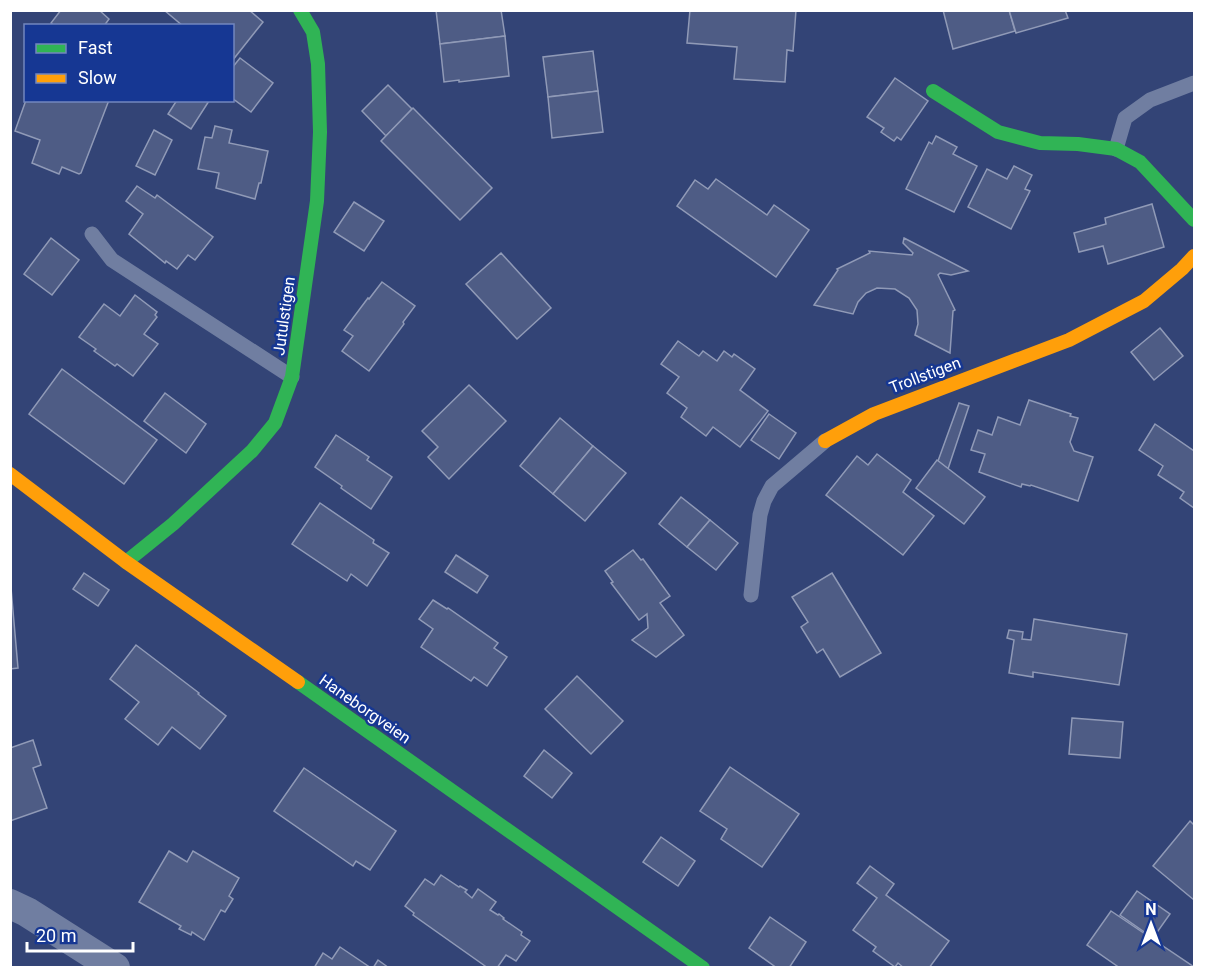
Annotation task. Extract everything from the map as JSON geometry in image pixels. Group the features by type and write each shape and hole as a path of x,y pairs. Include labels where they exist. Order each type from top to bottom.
{"street":[{"name":"Jutulstigen","path":"126,562 173,524 252,452 275,423 292,377 317,201 320,132 318,64 313,32 300,10"},
{"path":"933,91 998,132 1040,143 1116,148 1140,162 1194,220"},
{"name":"Trollstigen","path":"825,441 874,414 1068,340 1144,301 1194,256"},
{"name":"Haneborgveien","path":"10,474 126,562 703,968"},
{"path":"10,904 27,912 116,968"}],"lane":[{"path":"1116,148 1125,118 1150,100 1194,83"},
{"path":"92,234 112,260 292,377"},
{"name":"Trollstigen","path":"752,595 760,515 764,501 772,486 825,441"}],"building":[{"path":"61,10 99,10 109,19 105,24 51,23"},
{"path":"164,10 249,10 263,22 234,58 234,24 181,24"},
{"path":"436,10 501,10 505,36 440,44"},
{"path":"690,10 796,10 793,51 787,50 785,82 734,79 737,47 687,43"},
{"path":"943,10 1009,10 1015,31 953,49"},
{"path":"1009,10 1065,10 1068,18 1016,33"},
{"path":"505,36 509,76 444,82 440,44"},
{"path":"593,51 598,91 548,97 543,57"},
{"path":"240,58 273,83 251,112 234,99 234,66"},
{"path":"895,78 928,101 901,140 897,137 894,141 881,132 884,128 867,117"},
{"path":"388,85 412,109 386,136 362,111"},
{"path":"598,91 603,132 552,138 548,97"},
{"path":"25,102 108,102 79,174 62,167 59,174 32,163 40,140 15,131"},
{"path":"176,102 208,102 191,129 168,114"},
{"path":"413,108 492,188 460,220 381,141"},
{"path":"215,126 232,130 229,143 268,151 255,199 216,188 219,173 198,169 205,137 212,138"},
{"path":"154,130 172,140 155,175 136,166"},
{"path":"936,136 957,147 953,154 977,166 954,212 906,189 929,142 932,144"},
{"path":"1014,166 1032,175 1025,189 1030,191 1011,229 968,207 987,169 1007,179"},
{"path":"716,179 767,215 774,205 809,230 776,277 677,206 695,180 708,189"},
{"path":"137,186 155,198 157,195 213,237 195,260 188,255 177,269 166,261 165,263 129,234 143,214 126,201"},
{"path":"354,202 384,221 364,251 334,232"},
{"path":"1152,204 1164,247 1108,264 1103,246 1079,252 1074,233 1106,224 1105,218"},
{"path":"51,238 79,260 52,295 24,274"},
{"path":"904,238 968,271 938,275 955,310 953,311 950,353 915,335 918,324 917,310 909,298 895,289 877,288 866,293 858,302 853,314 814,305 837,269 870,253 869,251 912,255 913,253 903,243"},
{"path":"501,253 551,308 517,339 466,284"},
{"path":"382,282 415,306 369,371 342,351 353,336 344,330"},
{"path":"135,295 157,312 155,315 157,317 144,334 158,344 133,376 94,351 96,349 79,337 104,304 120,316"},
{"path":"1160,328 1183,356 1154,380 1131,352"},
{"path":"678,341 699,356 703,351 717,361 724,351 732,357 734,354 755,369 740,390 768,411 740,447 713,427 706,436 681,417 687,408 667,393 679,377 661,364"},
{"path":"62,369 157,440 124,484 29,414"},
{"path":"469,385 506,421 449,479 428,457 438,447 422,431"},
{"path":"165,393 206,424 186,453 144,421"},
{"path":"1029,400 1078,418 1070,442 1074,451 1093,457 1078,501 1031,485 1022,484 1021,487 979,472 985,454 971,450 978,430 992,435 998,417 1020,425"},
{"path":"959,403 969,406 948,469 938,461"},
{"path":"769,414 796,433 779,459 751,440"},
{"path":"560,418 593,446 553,494 520,466"},
{"path":"1155,424 1194,451 1194,508 1180,498 1184,492 1158,475 1163,466 1139,450"},
{"path":"336,435 369,457 367,460 392,477 371,509 315,467"},
{"path":"593,446 626,473 585,521 553,494"},
{"path":"877,454 911,480 903,492 934,516 903,555 826,495 857,456 868,465"},
{"path":"937,460 985,497 964,524 916,488"},
{"path":"681,497 710,520 687,547 659,524"},
{"path":"320,503 389,553 367,586 351,574 347,581 292,544"},
{"path":"710,520 738,543 716,570 687,547"},
{"path":"633,550 641,560 643,559 670,596 660,603 684,635 656,657 632,640 648,628 647,614 639,620 611,583 613,582 605,571"},
{"path":"456,555 488,576 477,593 445,572"},
{"path":"84,573 109,590 98,606 73,589"},
{"path":"832,573 881,653 840,677 823,649 817,653 801,627 808,622 792,597"},
{"path":"10,588 18,668 10,669"},
{"path":"433,600 498,643 494,648 507,657 487,686 474,677 471,681 421,647 433,629 419,619"},
{"path":"1034,619 1127,634 1119,685 1033,672 1033,677 1009,673 1014,640 1007,638 1009,630 1023,632 1022,639 1031,640"},
{"path":"136,645 226,716 200,749 172,727 158,745 125,719 139,702 110,679"},
{"path":"577,676 623,721 591,754 545,709"},
{"path":"1072,718 1123,722 1120,758 1069,754"},
{"path":"33,740 41,765 33,768 47,808 10,821 10,748"},
{"path":"544,750 572,773 552,798 524,776"},
{"path":"730,767 799,814 762,867 721,839 727,829 700,811"},
{"path":"304,768 396,831 370,870 356,861 353,866 274,811"},
{"path":"1190,821 1194,825 1194,900 1153,866"},
{"path":"661,837 695,861 678,886 643,862"},
{"path":"169,851 187,862 193,851 239,878 229,896 233,899 225,912 221,910 204,940 192,932 191,935 179,929 181,926 139,902"},
{"path":"870,866 894,884 886,895 949,941 929,968 904,968 898,963 895,967 873,951 876,947 853,930 877,898 857,883"},
{"path":"441,875 467,890 465,892 472,898 478,889 496,902 490,910 499,914 530,941 516,961 506,955 497,968 488,968 413,915 414,913 405,906 425,879 434,885"},
{"path":"1137,891 1170,914 1153,938 1120,915"},
{"path":"1111,911 1194,968 1120,968 1087,945"},
{"path":"770,917 806,942 789,968 777,968 749,948"},
{"path":"340,947 371,968 314,968 323,953 332,959"},
{"path":"378,960 389,968 373,968"}],"traffic: fast":[{"path":"126,562 173,524 252,451 275,423 292,377 317,201 320,132 318,64 313,32 300,10"},
{"path":"933,91 998,132 1040,143 1078,144 1116,149 1140,162 1194,220"},
{"path":"298,682 703,968"}],"traffic: slow":[{"path":"825,441 874,414 1069,340 1144,301 1194,256"},
{"path":"10,474 126,562 298,682"}]}
